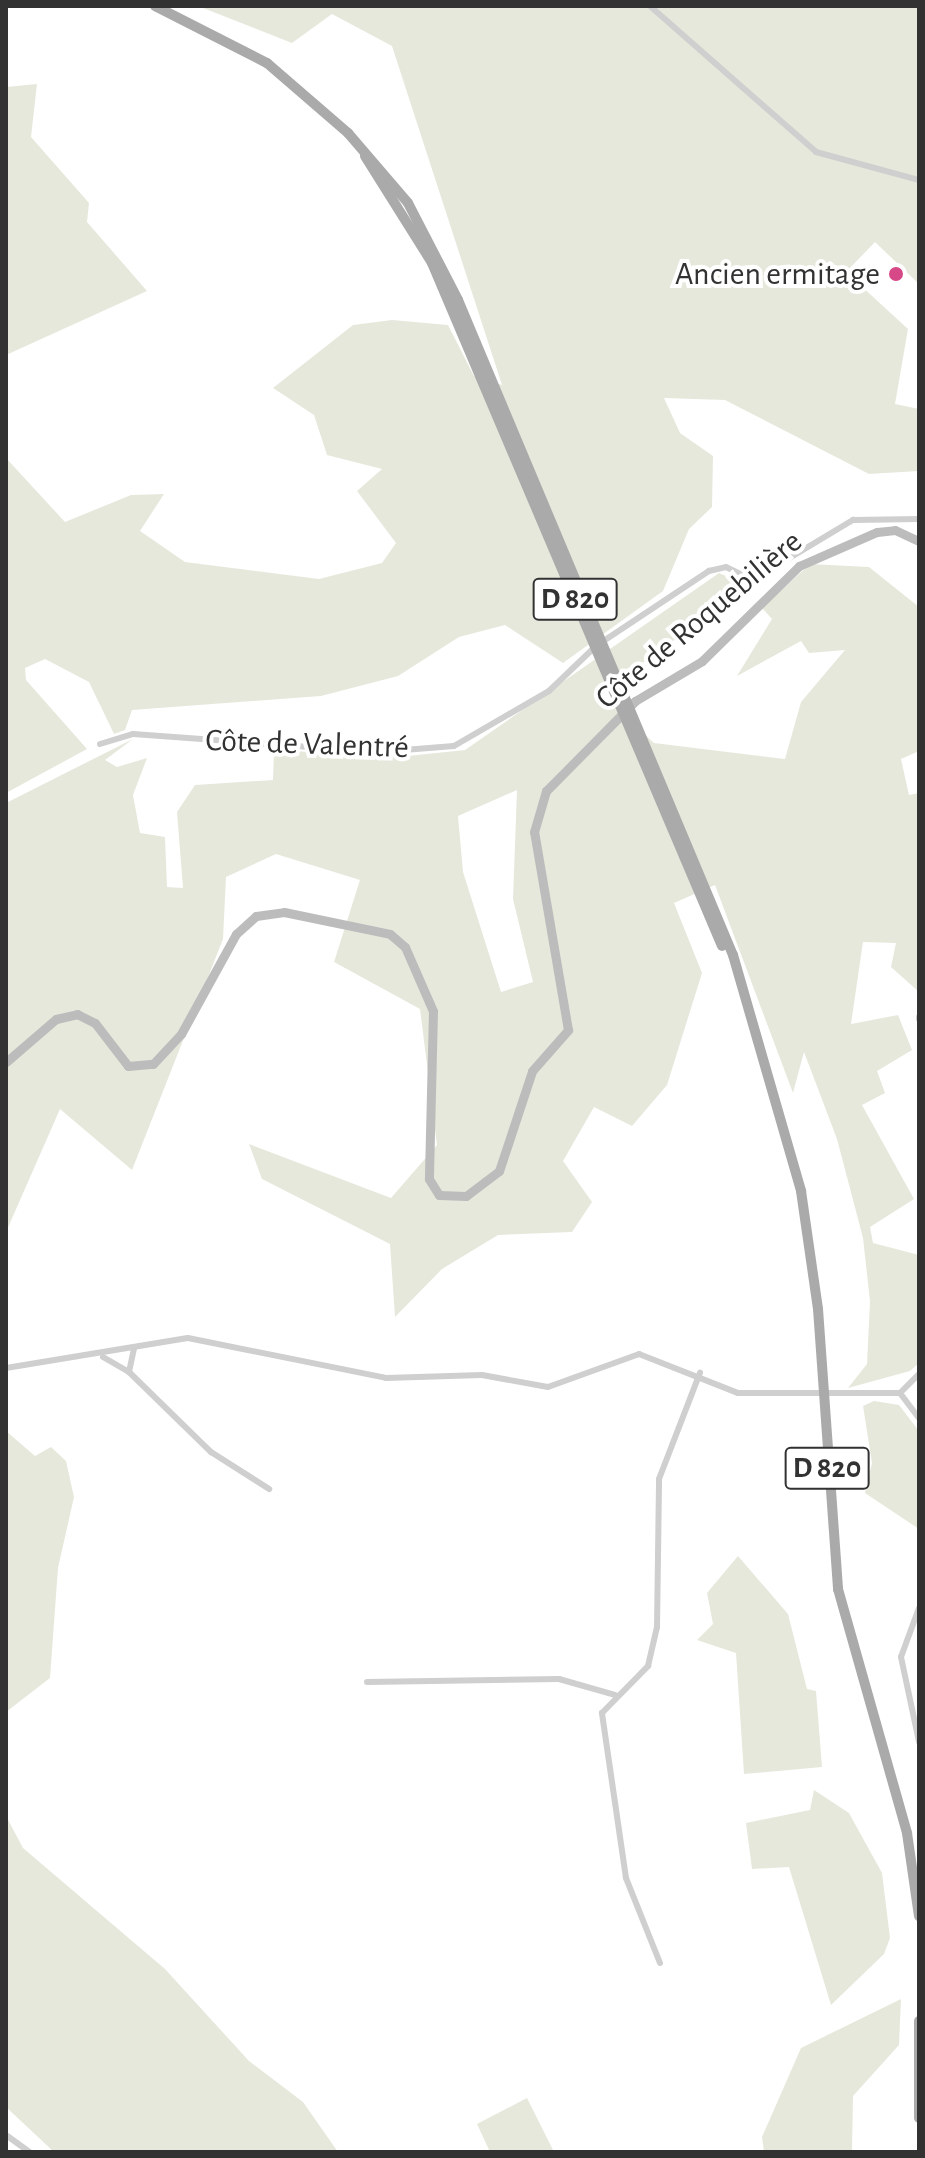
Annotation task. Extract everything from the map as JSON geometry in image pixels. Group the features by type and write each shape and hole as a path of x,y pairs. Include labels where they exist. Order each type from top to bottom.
{"main road":[{"name":"D 820","path":"155,6 267,63 348,133 404,214 454,302 704,893 752,1017 786,1128 811,1251 838,1589 907,1833 919,1916"},
{"path":"919,2021 919,2118"}],"street":[{"path":"650,6 816,152 919,180"},
{"name":"Côte de Valentré","path":"100,744 133,734 379,752 454,746 549,691 596,646 709,571 726,567 753,580 853,520 919,519"},
{"name":"Côte de Roquebilière","path":"6,1062 56,1019 77,1014 95,1023 128,1066 153,1064 181,1034 236,934 256,916 284,912 390,934 405,947 433,1011 429,1179 439,1195 466,1196 499,1171 532,1071 568,1030 534,832 546,791 635,701 702,661 741,616 812,557 877,532 895,530 919,541"},
{"path":"6,1368 103,1357 134,1348 201,1339 386,1378 482,1375 534,1387 639,1354 700,1373 738,1393 900,1393 919,1374"},
{"path":"129,1372 134,1348"},
{"path":"103,1357 129,1372 211,1452 269,1489"},
{"path":"660,1963 626,1878 602,1735 602,1713 615,1695 648,1666 657,1627 659,1479 700,1373"},
{"path":"900,1393 919,1418"},
{"path":"919,1608 901,1657 919,1742"},
{"path":"367,1682 559,1679 615,1695"},
{"path":"6,2135 29,2152"}],"shaded area":[{"path":"198,6 919,6 919,284 875,242 846,272 908,329 895,404 919,409 919,471 869,474 725,400 664,398 680,433 713,456 712,507 689,529 663,591 563,663 505,625 459,637 398,676 321,696 132,710 125,730 114,734 89,682 45,659 25,668 26,680 87,749 6,793 6,458 65,522 131,495 164,494 140,531 185,562 319,579 382,563 396,543 357,491 382,469 327,455 314,415 273,388 353,325 392,320 448,325 474,376 502,385 392,46 332,14 292,43"},
{"path":"37,84 31,137 89,203 87,222 147,291 6,355 6,87"},
{"path":"810,564 869,567 919,607 919,751 901,759 909,795 919,793 919,992 891,967 896,943 863,942 851,1024 898,1015 912,1050 877,1071 885,1093 862,1105 914,1199 870,1227 873,1243 919,1255 919,1363 910,1371 848,1388 867,1364 870,1301 863,1238 837,1139 804,1052 793,1093 715,885 674,903 702,973 667,1085 632,1126 594,1107 563,1161 592,1202 572,1232 498,1235 442,1269 395,1317 390,1244 262,1179 249,1144 391,1198 437,1145 420,1009 334,962 360,880 276,854 226,877 223,939 132,1170 60,1109 6,1232 6,803 133,739 105,760 117,767 147,758 133,795 140,833 165,837 167,887 183,888 177,812 195,785 273,780 274,750 398,757 465,750 719,573 749,586 601,693 654,743 785,759 801,702 845,650 809,653 801,641 737,676 772,619 762,608","holes":["517,790 513,899 533,982 501,992 463,872 458,816"]},
{"path":"874,1401 899,1405 919,1431 919,1529 865,1493 872,1463 863,1406"},
{"path":"6,1431 35,1456 51,1447 66,1461 74,1497 58,1568 50,1678 6,1712"},
{"path":"738,1556 788,1614 807,1689 816,1691 822,1767 744,1774 736,1653 697,1640 713,1624 707,1593"},
{"path":"814,1790 849,1813 882,1873 890,1938 884,1954 831,2005 789,1867 752,1869 746,1823 810,1810"},
{"path":"6,1816 23,1848 165,1969 249,2061 303,2102 338,2152 54,2152 6,2107"},
{"path":"901,1999 899,2045 853,2096 852,2152 764,2152 762,2137 801,2048"},
{"path":"527,2098 554,2152 490,2152 477,2124"}],"place":[{"name":"Ancien ermitage","path":"896,274"}]}
